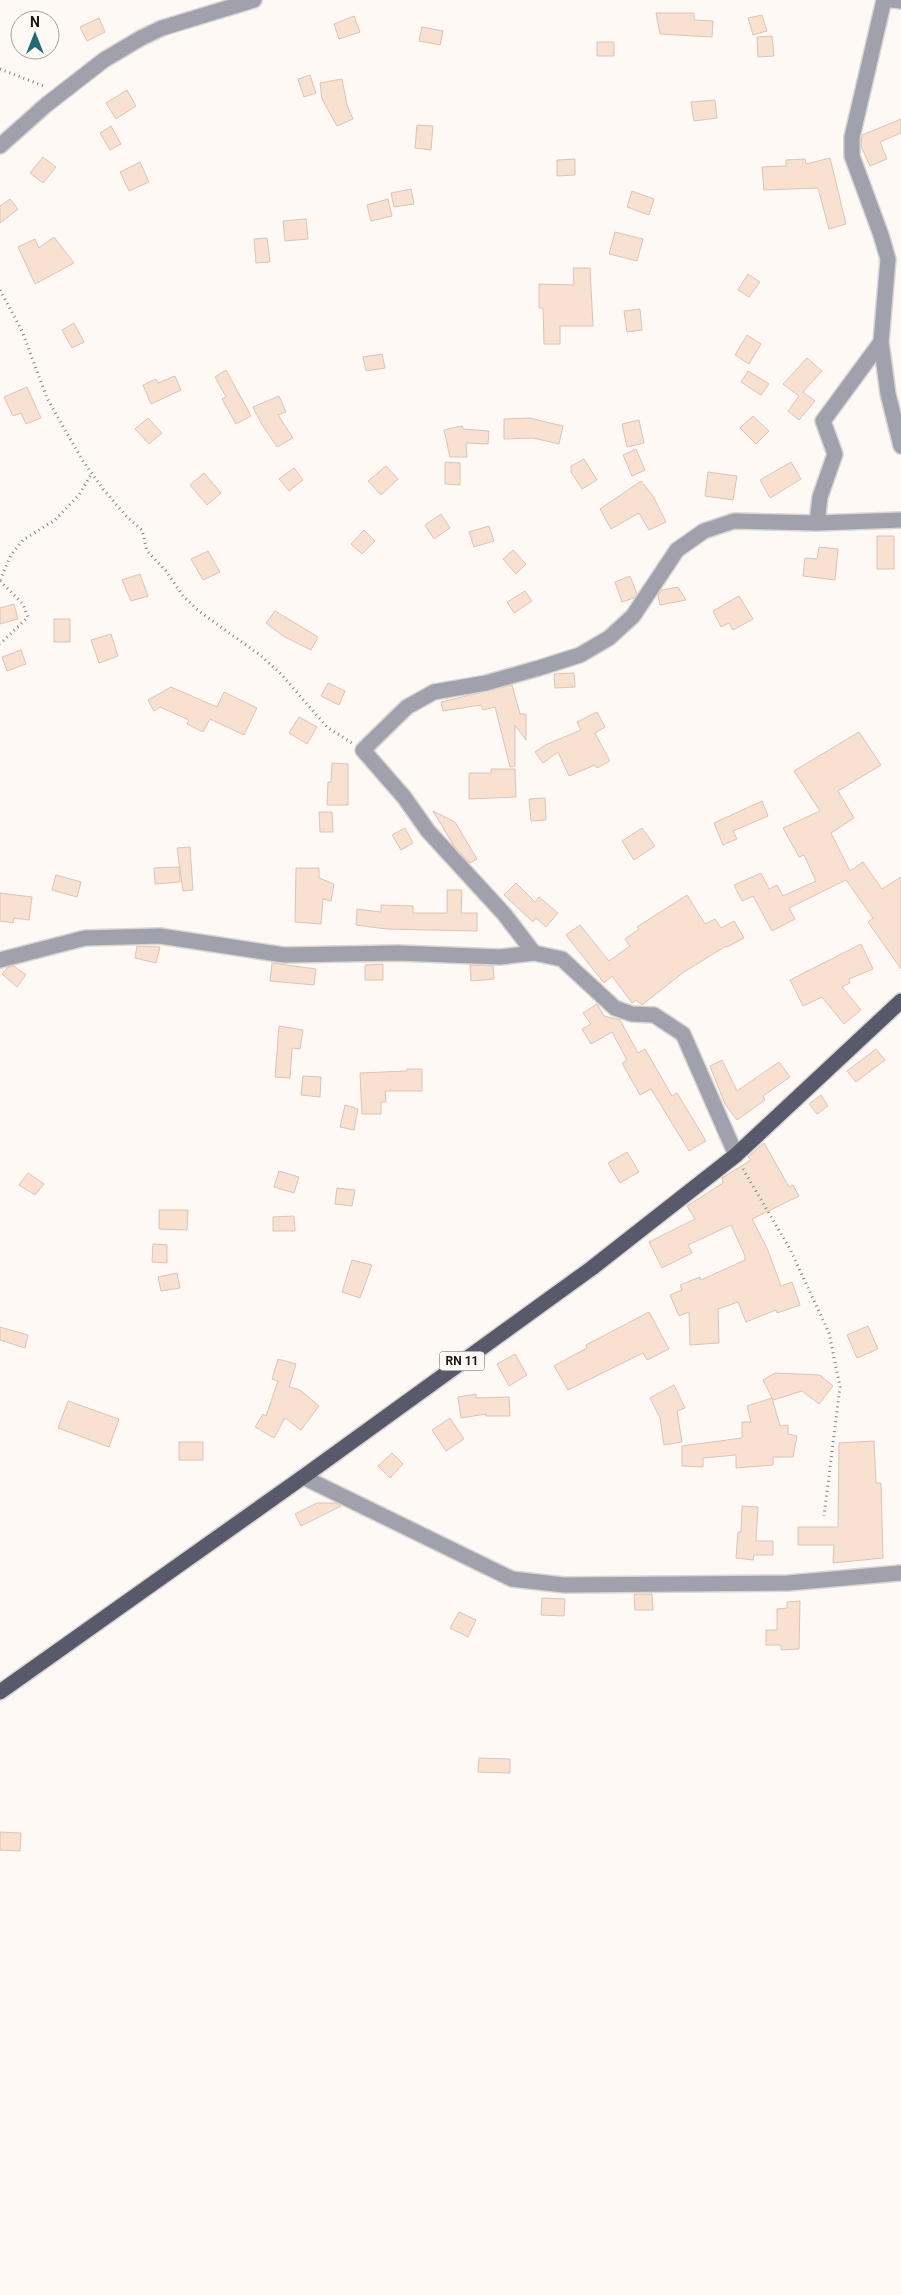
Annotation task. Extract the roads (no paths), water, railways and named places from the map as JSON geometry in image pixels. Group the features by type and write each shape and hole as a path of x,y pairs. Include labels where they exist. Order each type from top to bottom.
{"main road":[{"name":"RN 11","path":"0,1692 303,1477 592,1268 736,1155 900,1003"}],"street":[{"path":"0,146 104,60 141,38 162,28 254,0"},
{"path":"884,0 852,137 852,156 882,235 888,260 881,342 888,394 901,446"},
{"path":"892,0 901,1"},
{"path":"817,523 820,496 835,454 823,421 881,342"},
{"path":"534,953 505,915 428,831 404,797 363,750 407,706 434,692 486,684 539,668 580,654 609,638 633,616 677,550 704,531 734,521 817,523 901,520"},
{"path":"0,960 85,938 160,936 284,955 398,953 500,957 534,953 562,959 614,1008 632,1014 654,1015 683,1034 736,1155"},
{"path":"303,1477 512,1579 564,1585 788,1583 901,1573"}]}
